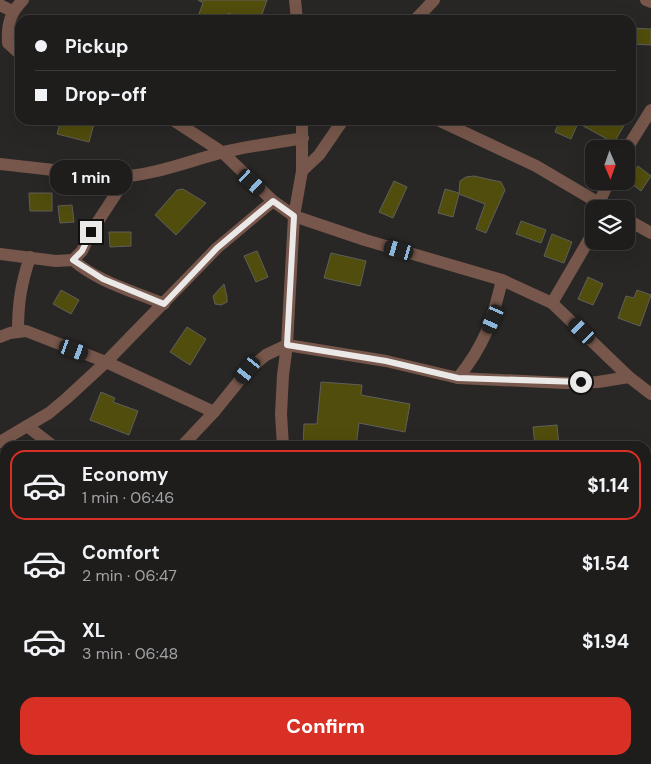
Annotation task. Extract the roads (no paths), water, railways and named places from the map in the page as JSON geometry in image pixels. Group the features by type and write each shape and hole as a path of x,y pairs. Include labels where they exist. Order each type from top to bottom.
{"street":[{"path":"15,51 4,44 12,11 23,0"},
{"path":"295,0 296,15"},
{"path":"420,15 434,0"},
{"path":"646,0 651,2"},
{"path":"0,5 12,11"},
{"path":"632,140 651,110"},
{"path":"181,125 222,152 273,201 294,216 365,240 502,280 552,303 629,377 651,394"},
{"path":"283,441 281,414 283,376 287,345 294,216 302,171 302,125"},
{"path":"302,171 319,155 340,125"},
{"path":"449,125 536,166 591,200"},
{"path":"0,164 127,177 156,171 222,152 303,138"},
{"path":"73,260 82,251 91,232 127,177"},
{"path":"2,441 49,413 67,398 164,304 217,248 273,201"},
{"path":"635,224 651,233"},
{"path":"552,303 585,246"},
{"path":"0,254 56,261 73,260 103,279 164,304"},
{"path":"18,331 18,306 21,285 30,258"},
{"path":"458,378 473,360 493,319 502,280"},
{"path":"0,337 18,331 26,332 106,362 214,412"},
{"path":"187,441 214,412 248,370 266,355 287,345 386,361 458,378 565,383 598,382 629,377"},
{"path":"27,426 46,441"}]}
